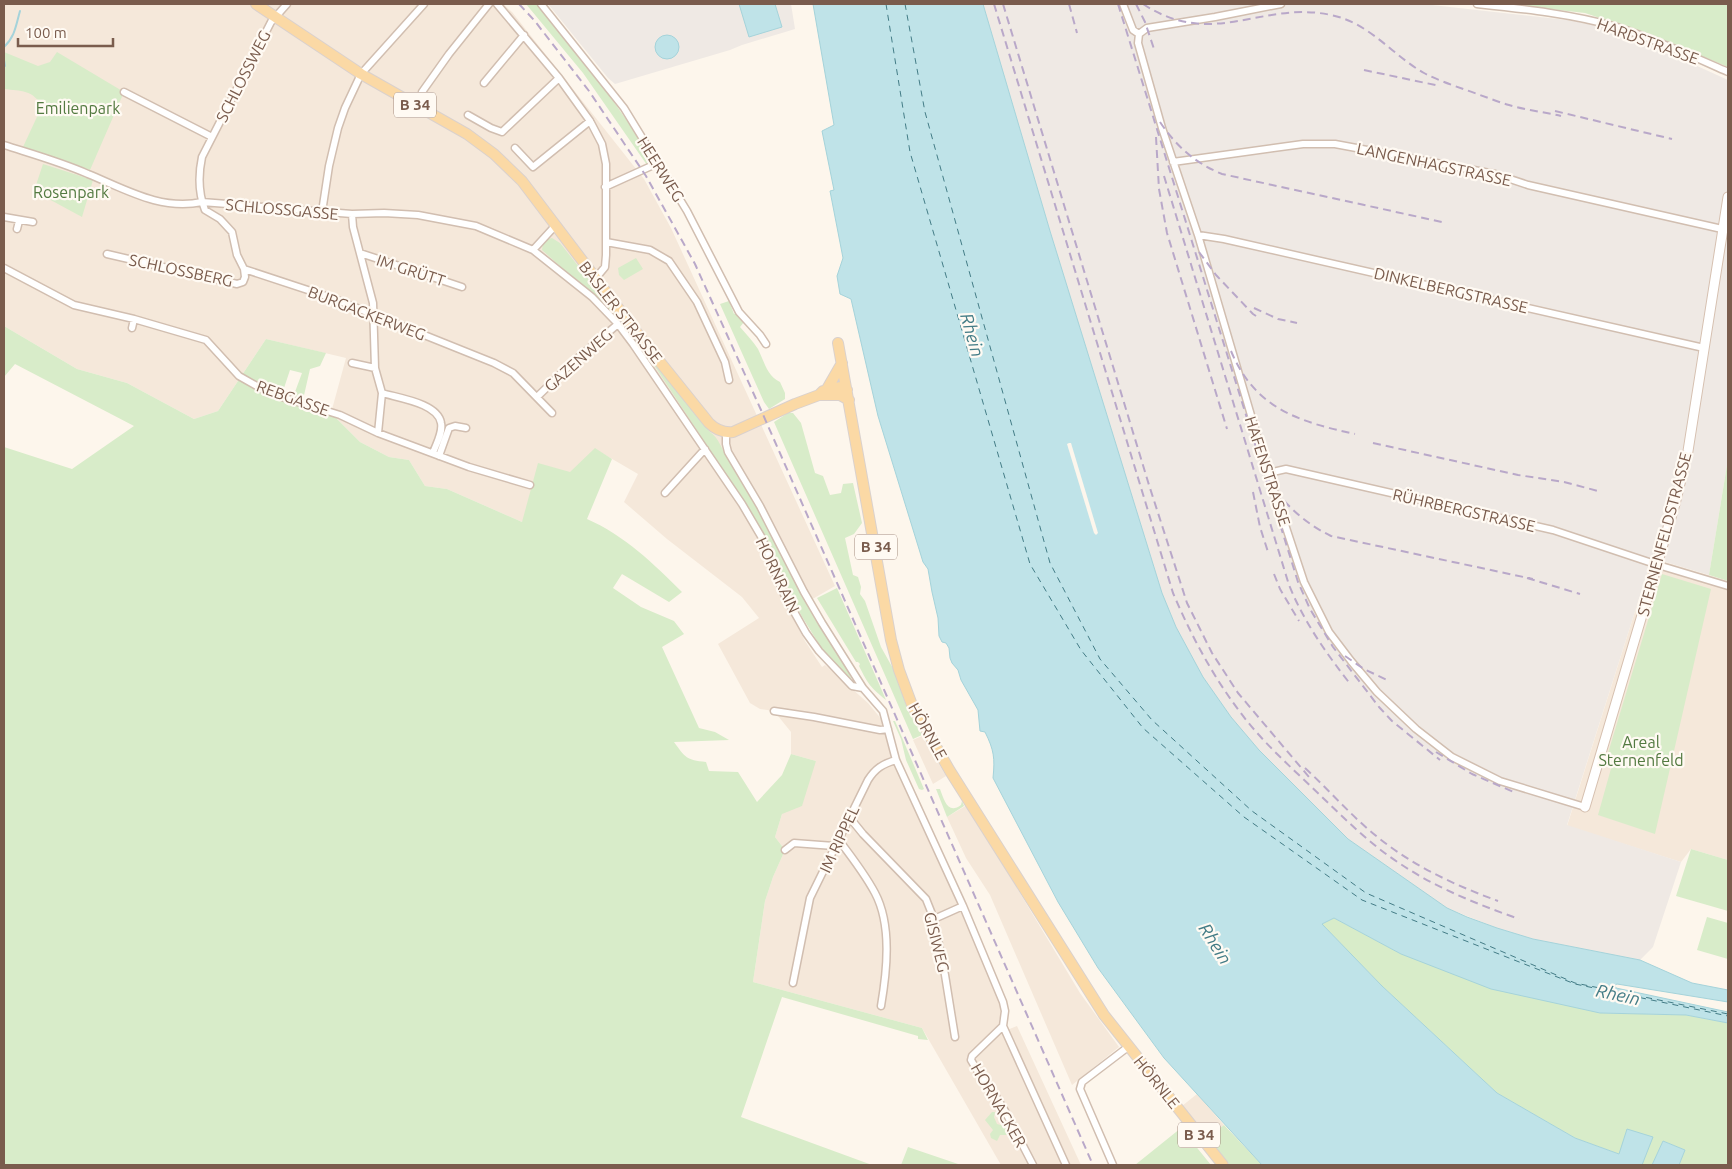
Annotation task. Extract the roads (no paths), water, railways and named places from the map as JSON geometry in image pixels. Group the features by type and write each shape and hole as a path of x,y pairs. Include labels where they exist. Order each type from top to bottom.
{"main road":[{"name":"BASLER STRASSE","path":"256,4 361,74 467,134 494,154 522,181 595,278 709,423 716,429 726,432"},
{"name":"B 34","path":"838,343 848,395"},
{"path":"823,392 842,363"},
{"path":"726,432 735,431 823,392 848,395"},
{"name":"HÖRNLE","path":"848,395 891,640 899,670 912,705 950,771 1082,980 1128,1047 1223,1165"}],"street":[{"name":"SCHLOSSWEG","path":"202,202 199,171 202,157 271,22 287,4"},
{"path":"322,212 329,166 338,128 361,74 424,4"},
{"path":"422,92 449,54 489,4"},
{"path":"497,4 559,78 590,121 602,144 606,164 605,267 595,278"},
{"name":"HEERWEG","path":"541,4 624,108 687,211 739,312 760,334 766,344"},
{"name":"HAFENSTRASSE","path":"1123,4 1133,30 1139,34 1138,42 1173,162 1198,235 1268,473 1311,598 1337,642 1377,692 1436,745 1471,767 1500,781 1585,807"},
{"path":"1139,34 1148,28 1281,4"},
{"name":"HARDSTRASSE","path":"1477,4 1566,16 1602,23 1647,37 1728,72"},
{"path":"484,83 524,35"},
{"path":"468,115 502,132 559,78"},
{"name":"SCHLOSSWEG","path":"124,92 212,137"},
{"path":"515,148 533,167 590,121"},
{"name":"LANGENHAGSTRASSE","path":"1173,162 1303,144 1335,144 1495,174 1528,185 1722,229"},
{"name":"SCHLOSSGASSE","path":"4,145 65,165 156,201 189,205 202,202 352,214 418,215 459,222 497,233 533,250"},
{"path":"605,187 658,163"},
{"name":"STERNENFELDSTRASSE","path":"1585,807 1676,504 1688,451 1728,197"},
{"path":"202,202 205,210 227,224 232,232 237,255 244,269"},
{"path":"352,214 353,227 373,303 375,368 382,393 378,433"},
{"path":"4,217 33,222"},
{"path":"17,229 19,220"},
{"path":"533,250 555,226"},
{"name":"DINKELBERGSTRASSE","path":"1198,235 1233,241 1704,348"},
{"path":"606,242 650,250 669,261 697,302 725,362 729,380"},
{"name":"HORNRAIN","path":"533,250 592,297 618,324 742,504 762,538 784,594 806,633 819,651 852,686 863,688"},
{"name":"IM GRÜTT","path":"360,253 462,287"},
{"name":"SCHLOSSBERG","path":"107,254 237,284 243,282 245,277 244,269"},
{"name":"REBGASSE","path":"4,268 74,305 134,319 206,340 231,368 268,393 340,415 378,433 530,485"},
{"name":"BURGACKERWEG","path":"244,269 372,314 494,363 513,373 538,396 552,413"},
{"path":"132,328 134,319"},
{"name":"GAZENWEG","path":"538,396 572,363 618,324"},
{"path":"352,364 375,368"},
{"path":"382,393 434,410 439,416 441,423 436,454"},
{"path":"436,454 449,428 455,426 466,428"},
{"path":"726,432 728,452 760,506 804,592 842,657 863,688 883,711 896,760"},
{"path":"665,492 704,449"},
{"name":"RÜHRBERGSTRASSE","path":"1268,473 1286,470 1553,530 1728,586"},
{"path":"774,711 888,730"},
{"name":"IM RIPPEL","path":"793,983 810,898 834,846 874,770 896,760"},
{"name":"HORNACKER","path":"896,760 1003,1002 1005,1011 1003,1026 1066,1165"},
{"name":"GISIWEG","path":"850,818 863,834 924,896 934,919 955,1037"},
{"path":"838,839 876,894 885,923 886,976 881,1006"},
{"path":"785,850 794,843 834,846"},
{"path":"934,919 962,906"},
{"name":"HORNACKER","path":"1003,1026 972,1056 971,1060 981,1077 988,1084 1034,1165"},
{"name":"HÖRNLE","path":"1113,1165 1080,1089 1082,1082 1128,1047"}],"water":[{"path":"739,4 775,4 782,27 749,37"},
{"name":"Rhein","path":"813,4 983,4 1050,231 1162,593 1176,627 1203,677 1231,717 1259,750 1348,839 1447,908 1497,928 1533,939 1640,960 1692,983 1728,990 1728,1002 1615,985 1616,988 1728,1012 1728,1023 1686,1015 1600,1013 1491,989 1401,954 1334,918 1322,924 1382,986 1497,1093 1575,1138 1619,1154 1627,1129 1653,1137 1642,1165 1262,1165 1164,1058 1098,968 1058,902 993,778 994,759 992,749 985,732 980,731 978,710 961,680 958,670 952,663 949,648 946,643 942,642 939,636 938,618 928,569 923,562 878,416 851,299 840,294 837,276 843,258 830,191 834,190 822,131 834,125"},
{"path":"667,35 672,36 678,42 678,52 672,58 667,59 662,58 656,52 655,47 656,42 662,36"},
{"path":"1663,1141 1685,1150 1679,1165 1652,1165"}],"waterway":[{"path":"4,47 13,35 20,11"},
{"path":"4,60 5,66"}],"railway":[{"path":"519,4 534,20 589,91 646,176 695,264 1093,1165"},
{"path":"994,4 1173,593 1187,624 1220,684 1268,745 1349,823 1388,856 1442,888 1519,919"},
{"path":"1003,4 1149,485 1187,603 1212,653 1238,693 1309,777"},
{"path":"1069,4 1077,33"},
{"path":"1118,4 1298,582 1310,609 1333,647 1379,707 1392,721 1440,760"},
{"path":"1136,4 1145,22 1154,49"},
{"path":"1143,4 1168,17 1192,23 1215,24 1282,13 1306,12 1331,15 1345,19 1369,32 1412,66 1434,78 1509,105 1561,116"},
{"path":"1364,70 1440,86"},
{"path":"1555,111 1672,139"},
{"path":"1160,122 1187,153 1203,165 1222,174 1442,222"},
{"path":"1156,137 1159,189 1167,233 1227,429"},
{"path":"1164,176 1289,585 1316,637 1351,685"},
{"path":"1199,252 1216,275 1259,318"},
{"path":"1254,308 1278,319 1297,323"},
{"path":"1231,351 1241,371 1266,400 1298,418 1355,434"},
{"path":"1373,443 1518,475 1564,482 1598,491"},
{"path":"1269,480 1288,505 1313,526 1331,536 1533,579"},
{"path":"1253,492 1260,527 1268,552"},
{"path":"1274,574 1280,589 1299,621"},
{"path":"1527,578 1580,594"},
{"path":"1345,656 1364,669 1387,680"},
{"path":"1436,752 1472,774 1516,793"},
{"path":"1305,768 1360,822 1393,849 1437,875 1498,901"}],"park label":[{"name":"Emilienpark","path":"78,108"},
{"name":"Rosenpark","path":"71,192"},
{"name":"Areal Sternenfeld","path":"1641,751"}]}
